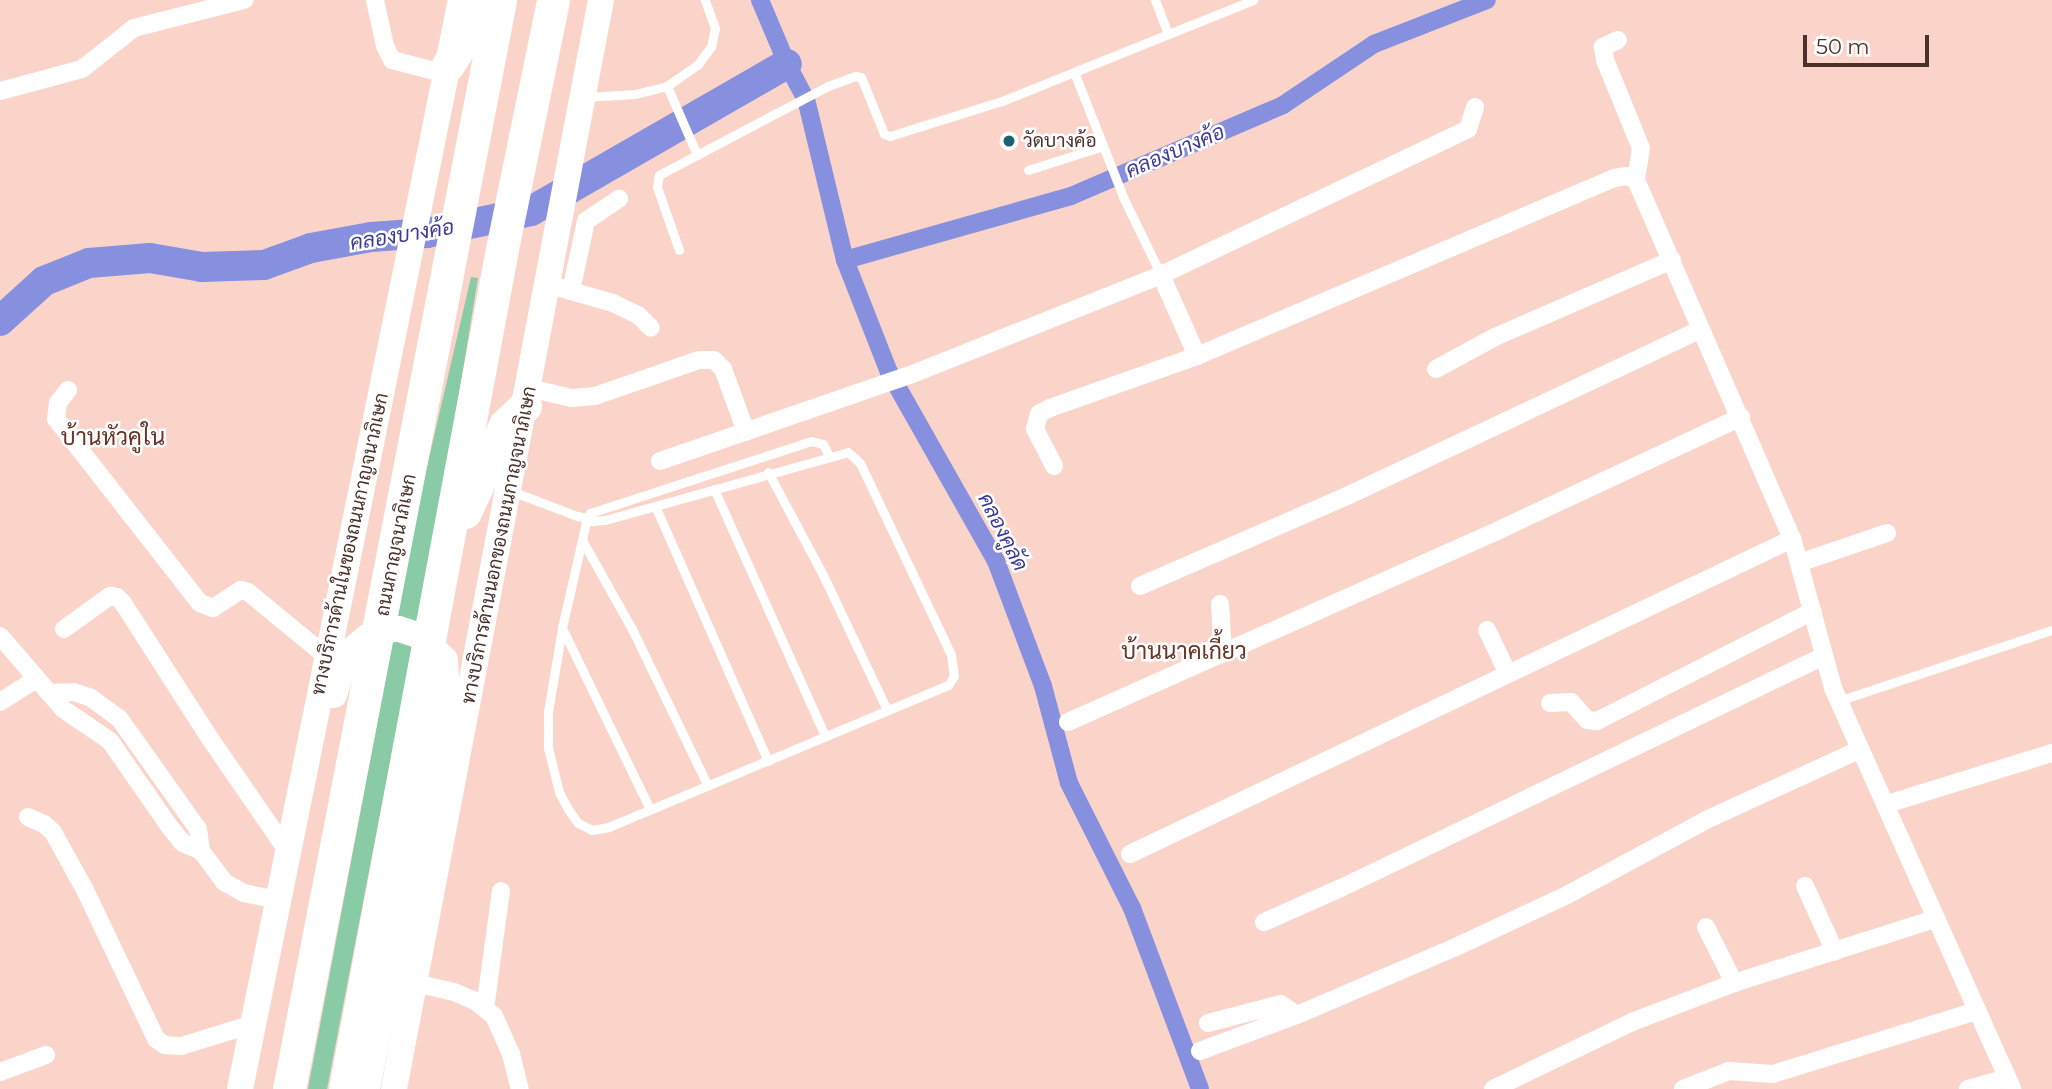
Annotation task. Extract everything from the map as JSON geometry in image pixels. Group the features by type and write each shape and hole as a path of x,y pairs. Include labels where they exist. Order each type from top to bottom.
{"highway":[{"path":"447,69 460,46 479,0"},
{"name":"ถนนกาญจนาภิเษก","path":"289,1089 500,0"},
{"path":"345,1089 502,249 553,0"},
{"path":"451,531 481,483 505,425 527,397"}],"main road":[{"name":"ทางบริการด้านในของถนนกาญจนาภิเษก","path":"240,1089 461,0"},
{"name":"ทางบริการด้านนอกของถนนกาญจนาภิเษก","path":"394,1089 527,397 559,288 555,242 601,0"},
{"path":"259,1089 336,684 347,654 354,646 383,630 399,629 421,635 437,649 447,671 447,695 410,864 367,1089"}],"street":[{"path":"0,91 82,69 134,27 244,0"},
{"path":"375,0 385,46 392,60 447,69"},
{"path":"1618,40 1604,47 1605,60 1641,148 1636,180 1792,539 1838,701 1887,804 1934,919 2010,1084 1968,1089"},
{"path":"660,461 910,375 1161,275 1468,129 1475,107"},
{"path":"1054,467 1035,429 1039,414 1197,356 1614,178 1627,176 1636,180"},
{"path":"619,199 586,221 559,288 613,303 638,315 651,328"},
{"path":"1437,369 1495,337 1672,260"},
{"path":"1161,275 1197,356"},
{"path":"1140,586 1349,495 1699,330"},
{"path":"527,397 595,396 699,360 714,360 723,369 746,432"},
{"path":"68,390 58,403 56,419 200,603 212,608 242,590 247,592 326,656"},
{"path":"1068,722 1513,524 1741,417"},
{"path":"1799,563 1887,533"},
{"path":"1130,854 1792,539"},
{"path":"64,629 110,596 117,597 288,852"},
{"path":"1220,604 1223,653"},
{"path":"1550,703 1571,702 1587,720 1597,721 1813,611"},
{"path":"1487,630 1507,673"},
{"path":"0,636 62,709 110,741 183,843 201,851"},
{"path":"1264,922 1341,888 1824,656"},
{"path":"0,702 35,680"},
{"path":"49,694 75,692 92,698 119,718 198,829 201,851 224,882 244,893 278,900"},
{"path":"1200,1051 1297,1015 1460,945 1567,895 1706,820 1861,748"},
{"path":"1887,804 2052,753"},
{"path":"28,817 53,832 85,890 156,1039 165,1045 181,1046 253,1024"},
{"path":"1805,886 1835,952"},
{"path":"485,1009 501,891"},
{"path":"1493,1089 1632,1022 1734,983 1934,919"},
{"path":"1706,927 1734,983"},
{"path":"415,983 454,992 494,1016 511,1054 520,1089"},
{"path":"1208,1023 1281,1004 1297,1015"},
{"path":"1682,1089 1729,1071 1773,1074 1977,1012"},
{"path":"0,1072 47,1055"}],"lane":[{"path":"581,97 635,94 667,86 698,64 711,47 715,28 705,0"},
{"path":"1155,0 1168,34"},
{"path":"679,250 657,180 659,175 696,152 828,86 855,76 861,77 884,134 890,136 1002,101 1254,0"},
{"path":"1074,72 1124,200 1161,275"},
{"path":"667,86 696,152"},
{"path":"1028,170 1103,146"},
{"path":"508,490 587,519 605,520 768,472 848,452 860,463 951,655 954,676 948,685 609,827 592,830 578,823 568,809 548,748 548,712 562,628 587,519 590,513 811,441 823,444 829,456"},
{"path":"768,472 823,575 887,710"},
{"path":"714,489 825,736"},
{"path":"655,506 768,761"},
{"path":"582,540 632,629 708,786"},
{"path":"562,628 650,809"},
{"path":"1838,701 2052,630"}],"green space":[{"path":"471,277 478,278 448,462 327,1089 308,1089 420,497"}],"waterway":[{"name":"คลองคูลัด","path":"760,0 787,64 806,99 845,260 889,372 996,561 1043,686 1069,783 1132,908 1200,1089"},
{"name":"คลองบางค้อ","path":"845,260 1071,196 1283,105 1374,44 1487,0"},
{"name":"คลองบางค้อ","path":"0,321 44,281 89,263 150,258 202,267 264,265 311,248 371,237 427,233 531,211 787,64"}],"place":[{"name":"วัดบางค้อ","path":"1009,141"}],"district":[{"name":"บ้านหัวคูใน","path":"113,437"},
{"name":"บ้านนาคเกี้ยว","path":"1184,651"}]}
